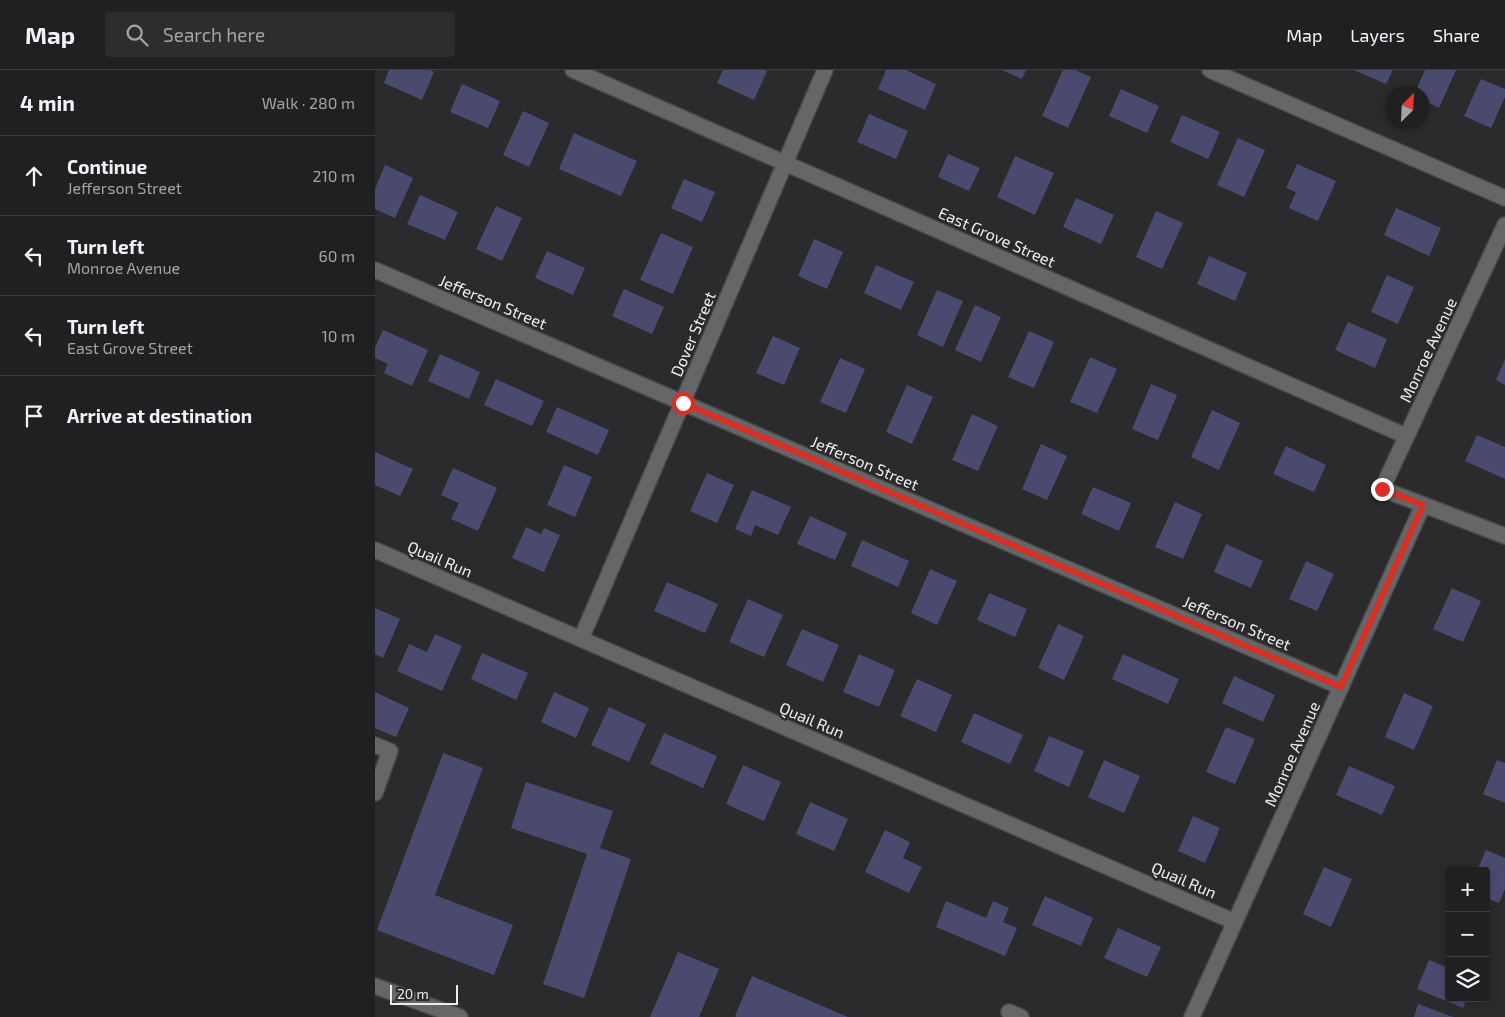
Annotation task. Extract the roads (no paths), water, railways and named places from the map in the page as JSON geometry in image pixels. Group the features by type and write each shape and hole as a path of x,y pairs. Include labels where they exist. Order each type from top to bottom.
{"street":[{"name":"East Grove Street","path":"573,70 1407,436"},
{"name":"Dover Street","path":"581,639 825,70"},
{"path":"1210,70 1505,198"},
{"name":"Monroe Avenue","path":"1192,1017 1423,505 1382,489 1505,225"},
{"name":"Jefferson Street","path":"375,270 1341,687"},
{"path":"1423,505 1505,536"},
{"name":"Quail Run","path":"375,550 1235,922"},
{"path":"375,745 390,752 375,792"},
{"path":"375,986 460,1017"}]}
